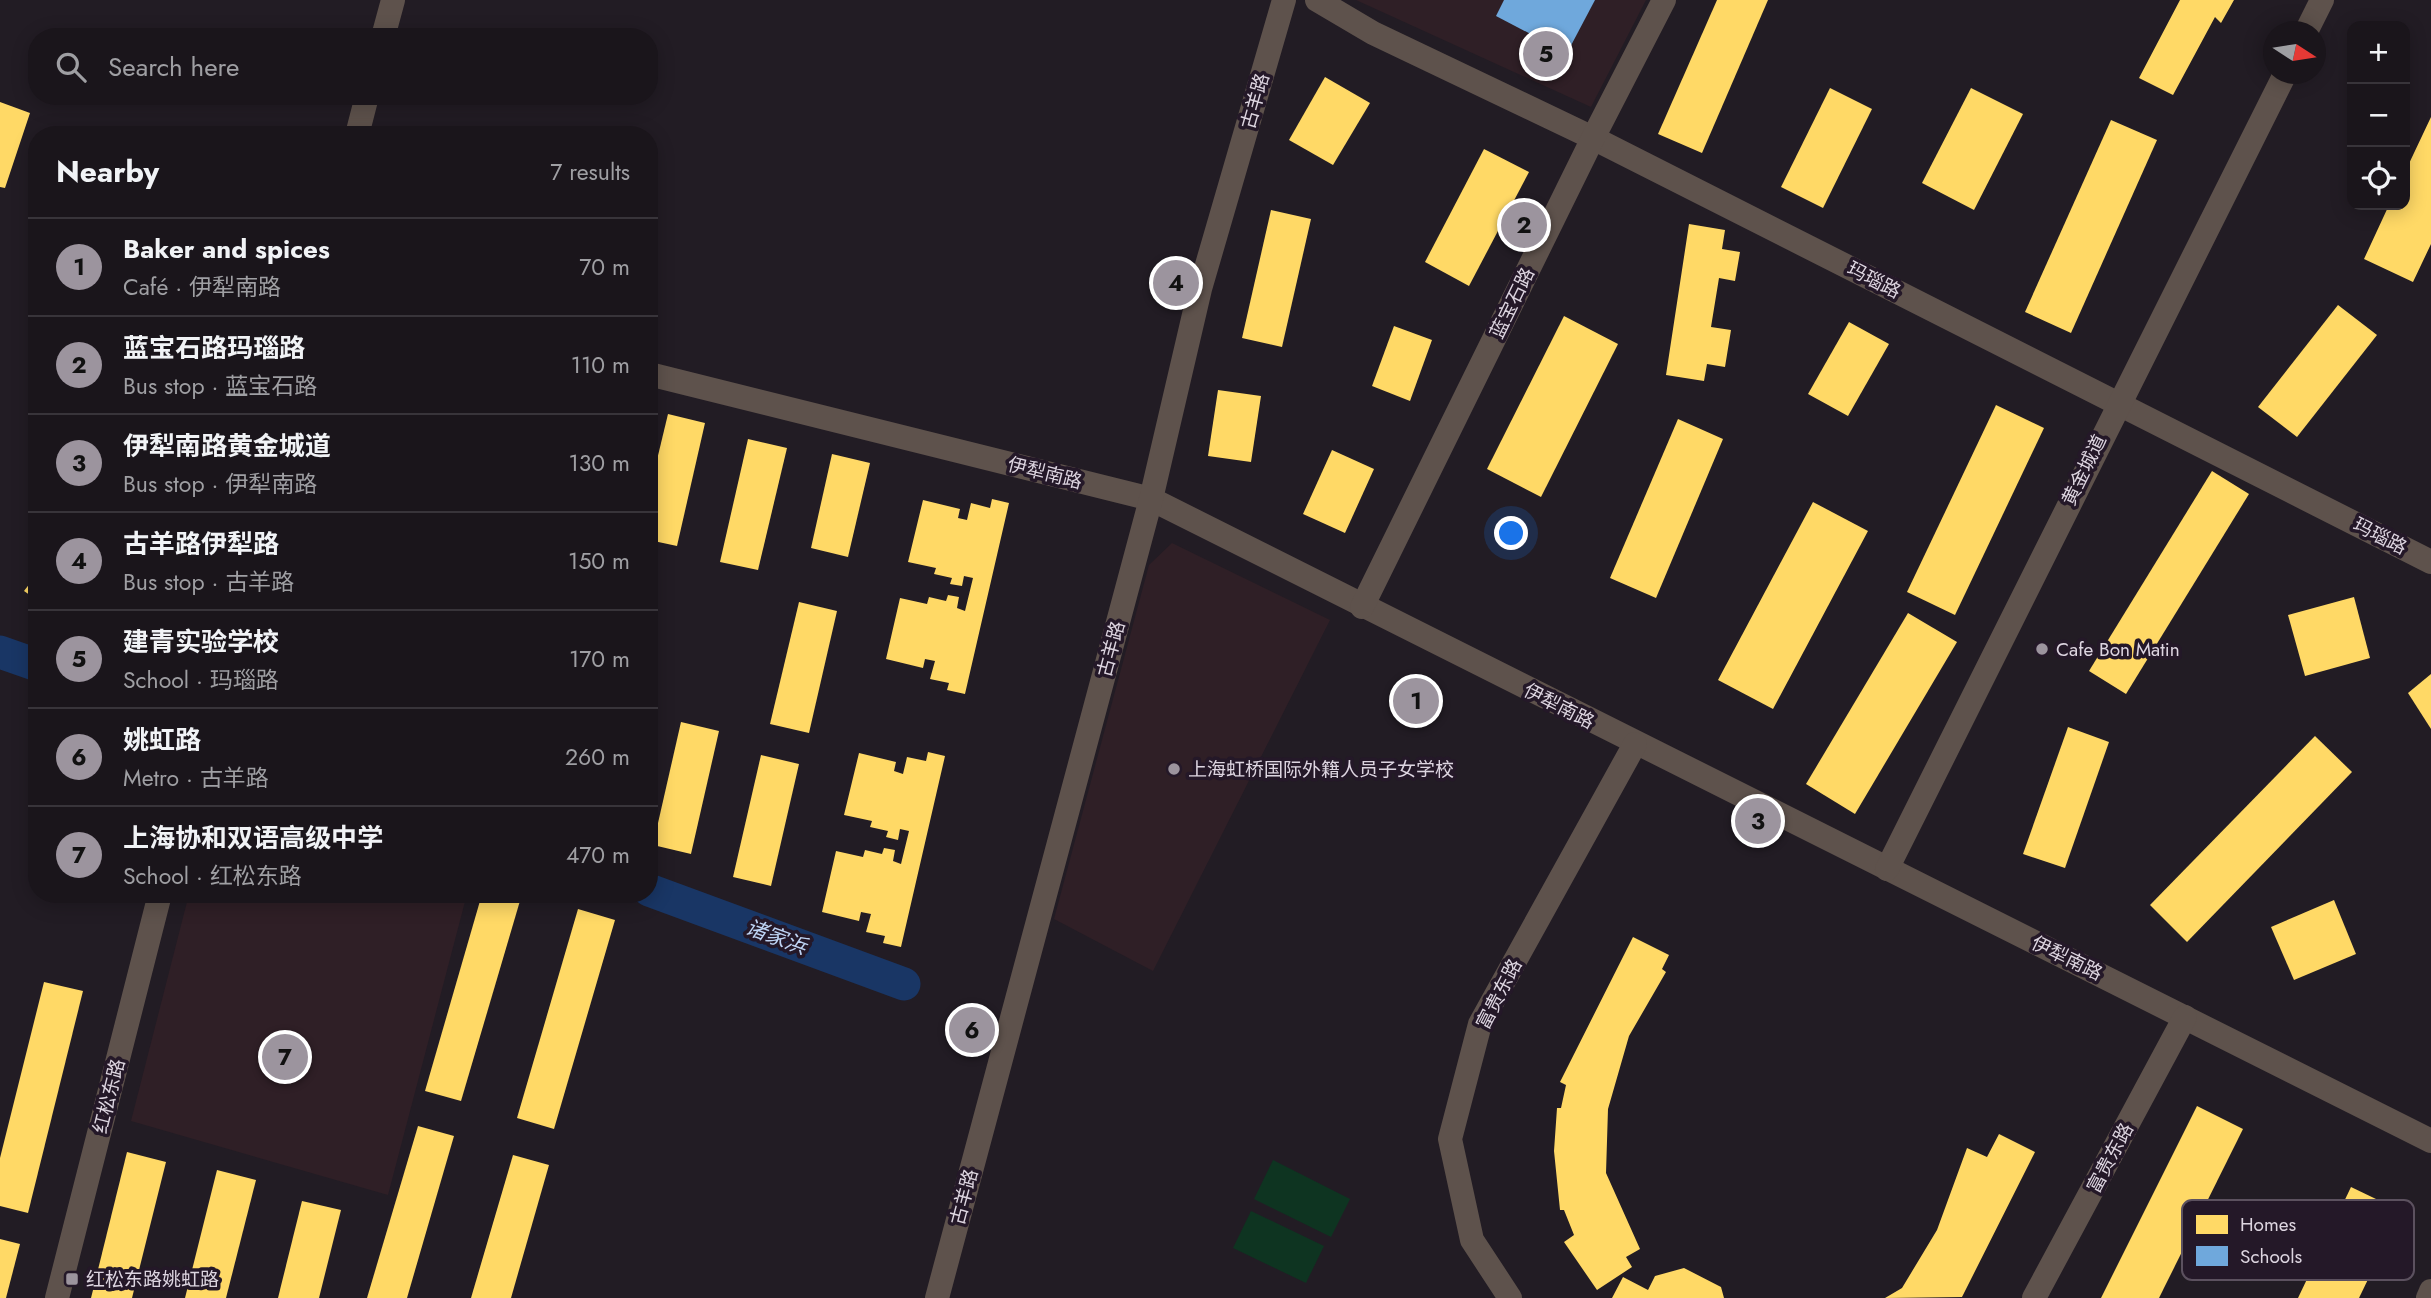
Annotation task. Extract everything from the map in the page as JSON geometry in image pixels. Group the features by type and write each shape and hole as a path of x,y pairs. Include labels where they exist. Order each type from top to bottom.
{"street":[{"path":"385,28 393,0"},
{"name":"古羊路","path":"937,1298 1151,499 1200,289 1284,0"},
{"name":"玛瑙路","path":"1317,0 1373,33 1593,138 2431,562"},
{"name":"蓝宝石路","path":"1362,607 1664,0"},
{"path":"2312,21 2322,0"},
{"name":"黄金城道","path":"1887,869 2117,403 2280,84"},
{"path":"359,126 365,105"},
{"name":"伊犁南路","path":"658,376 1151,499 2431,1141"},
{"name":"富贵东路","path":"1510,1298 1472,1240 1450,1139 1480,1024 1635,744"},
{"name":"红松东路","path":"57,1298 158,903"},
{"name":"富贵东路","path":"2034,1298 2185,1017"},
{"path":"2428,1298 2431,1292"}],"shaded area":[{"path":"1356,0 1646,0 1591,107"},
{"name":"上海虹桥国际外籍人员子女学校","path":"1172,543 1330,620 1153,971 1054,919 1149,565"},
{"path":"187,903 465,903 388,1195 131,1121"}],"green space":[{"path":"1273,1160 1350,1199 1331,1237 1254,1199"},
{"path":"1251,1211 1324,1246 1306,1283 1233,1248"}],"building: Homes":[{"path":"1717,0 1768,0 1702,153 1658,134"},
{"path":"2180,0 2234,0 2221,23 2215,17 2173,95 2139,78"},
{"path":"1325,77 1370,103 1333,165 1289,140"},
{"path":"1830,88 1872,109 1823,208 1781,187"},
{"path":"1971,88 2023,114 1974,210 1922,183"},
{"path":"0,102 30,113 5,188 0,187"},
{"path":"2431,117 2431,244 2413,282 2364,259 2387,210 2410,210 2410,161"},
{"path":"2111,120 2157,140 2071,333 2025,312"},
{"path":"1484,149 1529,172 1469,286 1425,262"},
{"path":"1271,210 1311,219 1282,347 1242,338"},
{"path":"1689,224 1725,230 1722,249 1740,252 1735,281 1719,278 1711,327 1731,330 1725,367 1707,364 1704,381 1666,375"},
{"path":"2338,305 2377,335 2297,437 2258,407"},
{"path":"1564,316 1618,344 1541,497 1487,469"},
{"path":"1849,322 1889,344 1848,416 1808,394"},
{"path":"1394,326 1432,340 1410,401 1372,386"},
{"path":"1218,390 1261,396 1251,462 1208,456"},
{"path":"1996,405 2044,428 1955,615 1907,592"},
{"path":"668,414 705,423 677,546 658,542 658,456"},
{"path":"1678,419 1723,439 1656,598 1610,578"},
{"path":"748,439 787,448 758,570 720,562"},
{"path":"1332,450 1374,469 1345,533 1303,514"},
{"path":"832,454 870,463 848,557 811,548"},
{"path":"2212,471 2249,494 2126,694 2089,671"},
{"path":"992,499 1009,503 965,694 947,690 949,683 930,679 935,661 925,659 923,668 886,659 900,598 927,604 929,597 946,601 948,595 959,597 957,608 965,611 973,578 964,576 962,586 950,584 952,578 934,574 936,568 908,562 923,500 960,509 958,518 967,520 971,503 990,508"},
{"path":"1813,502 1868,531 1773,709 1718,680"},
{"path":"2354,597 2370,658 2305,676 2288,615"},
{"path":"799,602 837,611 809,733 770,724"},
{"path":"1908,613 1957,642 1855,814 1806,784"},
{"path":"2431,674 2431,729 2408,693"},
{"path":"681,722 719,731 691,854 658,846 658,823"},
{"path":"2068,727 2109,742 2065,868 2023,854"},
{"path":"2315,736 2352,772 2187,942 2150,905"},
{"path":"928,752 945,756 901,947 883,943 885,936 866,932 871,914 861,912 859,921 822,912 836,851 863,857 865,850 882,854 884,848 895,850 893,861 901,864 909,831 900,829 898,840 886,837 888,831 870,827 872,821 844,815 859,753 896,762 894,771 903,774 907,757 926,761"},
{"path":"761,755 799,764 771,886 733,877"},
{"path":"2334,900 2356,954 2294,980 2271,927"},
{"path":"479,903 519,903 461,1101 425,1091"},
{"path":"578,909 615,920 554,1129 517,1118"},
{"path":"1633,937 1669,955 1662,969 1666,972 1629,1036 1608,1109 1606,1173 1640,1249 1626,1257 1632,1267 1597,1290 1564,1242 1574,1235 1564,1210 1560,1210 1554,1151 1557,1108 1561,1108 1566,1085 1560,1082"},
{"path":"44,982 83,991 28,1213 0,1206 0,1158"},
{"path":"2197,1106 2243,1129 2208,1200 2182,1200 2182,1252 2159,1298 2101,1298"},
{"path":"418,1126 454,1136 407,1298 367,1298"},
{"path":"1999,1134 2035,1152 1962,1297 1885,1298 1902,1288 1937,1230 1967,1148 1987,1157"},
{"path":"127,1152 166,1162 132,1298 91,1298"},
{"path":"513,1155 549,1165 511,1298 471,1298"},
{"path":"217,1170 256,1180 226,1298 185,1298"},
{"path":"2351,1187 2378,1200 2345,1200"},
{"path":"302,1201 341,1210 319,1298 278,1298"},
{"path":"0,1239 20,1244 6,1298 0,1298"},
{"path":"1684,1268 1721,1287 1724,1298 1612,1298 1623,1277 1648,1290 1655,1276"},
{"path":"2307,1280 2368,1280 2359,1298 2298,1298"}],"building: Schools":[{"path":"1504,0 1595,0 1567,53 1496,16"}],"waterway":[{"name":"诸家浜","path":"0,652 28,662"},
{"name":"诸家浜","path":"658,893 904,984"}],"place":[{"name":"建青实验学校","path":"1546,54"},
{"name":"蓝宝石路玛瑙路","path":"1524,225"},
{"name":"古羊路伊犁路","path":"1176,283"},
{"name":"Cafe Bon Matin","path":"2042,649"},
{"name":"Baker and spices","path":"1416,701"},
{"name":"上海虹桥国际外籍人员子女学校","path":"1174,769"},
{"name":"伊犁南路黄金城道","path":"1758,821"},
{"name":"姚虹路","path":"972,1030"},
{"name":"上海协和双语高级中学","path":"285,1057"},
{"name":"红松东路姚虹路","path":"72,1279"}]}
